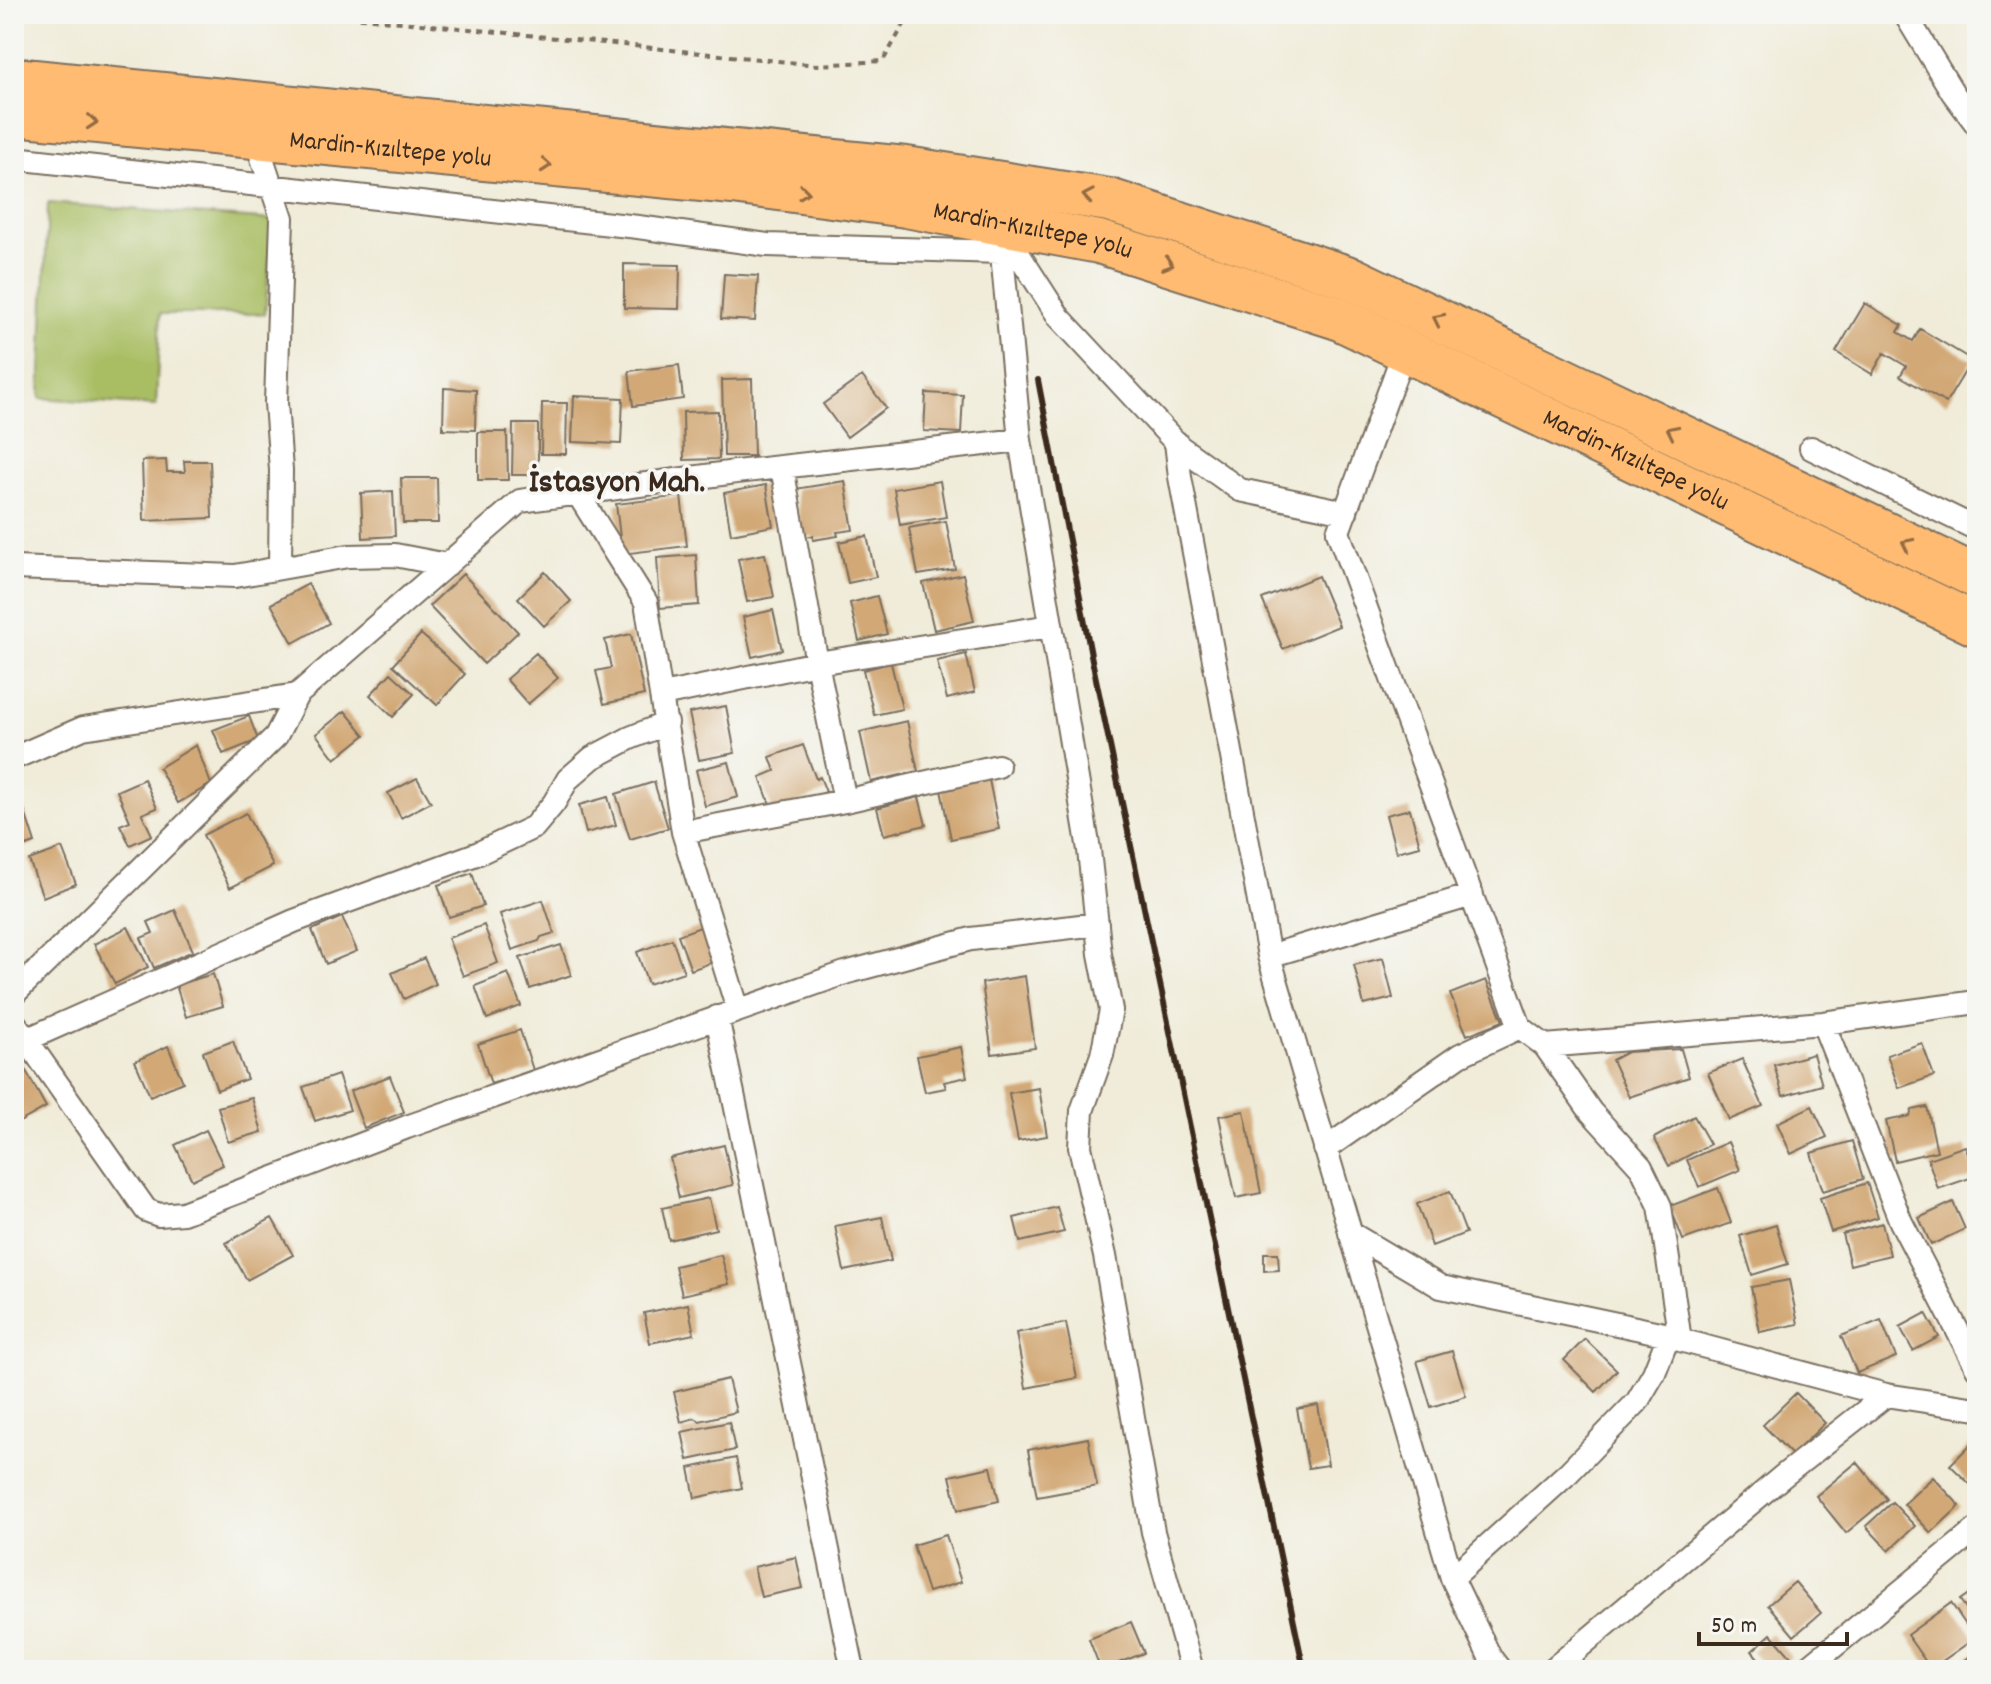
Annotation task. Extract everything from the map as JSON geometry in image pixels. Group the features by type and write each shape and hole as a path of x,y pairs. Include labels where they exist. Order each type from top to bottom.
{"highway":[{"name":"Mardin-Kızıltepe yolu","path":"14,79 876,165 1001,181 1109,200 1353,279 1977,577"},
{"name":"Mardin-Kızıltepe yolu","path":"14,114 733,183 906,206 1000,237 1099,242 1338,318 1977,625"}],"street":[{"path":"1905,14 1953,93 1977,125"},
{"path":"255,137 282,218 276,403 281,470 280,568"},
{"path":"14,158 638,227 767,245 1000,237"},
{"path":"1000,237 1020,440 1089,850 1111,1010 1102,1055 1082,1111 1080,1147 1105,1256 1153,1532 1192,1670"},
{"path":"1000,237 1059,317 1176,442 1240,490 1346,512"},
{"path":"1390,296 1404,351 1338,532 1520,1027 1545,1046 1591,1112 1641,1167 1660,1206 1674,1337 1637,1402 1568,1473 1452,1578"},
{"path":"14,994 276,736 297,695 520,501 1020,440"},
{"path":"1176,442 1269,956 1452,1578 1490,1657 1500,1670"},
{"path":"1811,448 1977,529"},
{"path":"782,467 845,801"},
{"path":"578,494 646,602 683,832 727,1013 853,1670"},
{"path":"14,568 235,576 348,556 395,555 447,565"},
{"path":"662,695 817,663 1051,626"},
{"path":"14,758 83,728 297,695"},
{"path":"667,723 592,758 568,779 554,803 534,827 479,853 294,921 21,1031 146,1210 159,1215 183,1213 407,1127 845,973 971,939 1097,924"},
{"path":"683,832 845,801 998,766"},
{"path":"1269,956 1472,895"},
{"path":"1545,1046 1823,1023 1977,1002"},
{"path":"1823,1023 1901,1222 1977,1368"},
{"path":"1325,1149 1460,1055 1520,1027"},
{"path":"1350,1233 1441,1287 1674,1337 1886,1395 1977,1409"},
{"path":"1552,1670 1783,1476 1886,1395"},
{"path":"1805,1670 1977,1529"}],"path":[{"path":"324,14 817,65 883,61 910,14"}],"green space":[{"path":"48,203 273,220 265,314 160,314 156,406 40,398"}],"building":[{"path":"624,264 680,265 679,309 624,308"},
{"path":"724,274 758,276 755,321 721,319"},
{"path":"1865,303 1902,325 1898,332 1913,341 1920,329 1972,360 1946,403 1900,376 1906,366 1884,353 1872,374 1836,352"},
{"path":"679,365 683,399 633,406 629,371"},
{"path":"862,376 886,408 847,437 823,404"},
{"path":"752,379 754,456 724,456 722,380"},
{"path":"444,388 476,390 475,430 443,429"},
{"path":"926,393 963,395 961,433 924,431"},
{"path":"574,396 623,398 621,444 572,442"},
{"path":"542,403 567,403 566,454 541,454"},
{"path":"718,411 719,459 684,460 683,412"},
{"path":"513,424 538,424 538,475 512,475"},
{"path":"478,432 507,432 508,480 478,480"},
{"path":"166,460 167,472 185,472 184,461 210,461 212,518 144,521 142,461"},
{"path":"401,478 437,478 438,523 403,523"},
{"path":"845,481 853,530 813,540 813,536 802,537 795,489"},
{"path":"940,481 946,517 900,525 894,489"},
{"path":"766,485 773,526 731,534 724,493"},
{"path":"393,491 395,536 363,538 361,493"},
{"path":"681,496 687,546 622,554 616,504"},
{"path":"946,521 955,569 918,575 909,528"},
{"path":"867,536 876,577 848,583 839,542"},
{"path":"765,554 774,597 747,602 738,559"},
{"path":"696,555 699,605 660,608 657,558"},
{"path":"545,572 571,601 544,626 518,598"},
{"path":"463,574 518,632 484,664 429,606"},
{"path":"963,574 974,621 934,630 923,583"},
{"path":"1318,576 1339,626 1283,649 1262,599"},
{"path":"308,584 329,623 293,643 271,604"},
{"path":"877,596 887,634 859,641 850,603"},
{"path":"773,610 782,650 752,657 743,617"},
{"path":"421,634 465,674 437,705 393,665"},
{"path":"631,634 644,695 604,704 596,671 611,668 605,640"},
{"path":"536,653 558,678 528,704 506,679"},
{"path":"966,654 975,692 947,699 937,661"},
{"path":"891,663 902,709 874,715 863,670"},
{"path":"391,673 414,694 393,717 370,695"},
{"path":"726,706 735,753 699,760 689,713"},
{"path":"345,711 365,735 335,759 316,734"},
{"path":"249,716 258,740 223,754 213,730"},
{"path":"907,721 918,771 871,782 860,732"},
{"path":"196,745 211,784 178,803 159,768"},
{"path":"803,745 816,779 820,777 826,792 773,812 760,777 775,771 770,757"},
{"path":"729,762 738,797 705,806 696,770"},
{"path":"988,775 999,829 951,839 940,785"},
{"path":"417,778 431,802 401,818 388,793"},
{"path":"144,779 157,808 142,814 152,835 130,845 120,825 130,821 117,791"},
{"path":"654,782 668,828 630,839 616,794"},
{"path":"608,797 616,825 586,833 579,805"},
{"path":"919,797 926,825 884,835 877,808"},
{"path":"23,806 35,843 14,850 14,809"},
{"path":"1410,809 1420,846 1396,852 1386,815"},
{"path":"246,813 273,866 230,888 203,835"},
{"path":"62,848 76,884 43,897 29,860"},
{"path":"472,873 483,906 449,917 438,885"},
{"path":"543,900 554,933 512,950 500,914"},
{"path":"175,910 193,951 154,968 141,938 153,933 148,922"},
{"path":"342,917 357,951 326,964 312,930"},
{"path":"484,925 498,963 463,976 448,938"},
{"path":"703,926 716,961 691,970 678,935"},
{"path":"128,927 148,967 115,984 94,944"},
{"path":"672,939 684,972 648,984 637,952"},
{"path":"561,945 571,975 530,989 520,958"},
{"path":"424,958 436,984 404,999 392,973"},
{"path":"1383,958 1393,998 1364,1005 1354,965"},
{"path":"508,973 521,1006 487,1019 475,986"},
{"path":"213,974 223,1006 186,1017 176,985"},
{"path":"1025,976 1035,1048 992,1054 982,983"},
{"path":"1486,980 1503,1021 1467,1035 1450,994"},
{"path":"520,1030 533,1070 491,1084 478,1044"},
{"path":"233,1041 247,1079 217,1090 203,1052"},
{"path":"1922,1043 1934,1076 1899,1088 1887,1055"},
{"path":"168,1046 183,1082 150,1096 135,1061"},
{"path":"961,1047 967,1077 944,1082 946,1088 925,1092 917,1056"},
{"path":"14,1049 46,1107 14,1125"},
{"path":"1681,1049 1689,1077 1629,1097 1612,1060 1627,1052"},
{"path":"1813,1054 1822,1085 1783,1096 1774,1065"},
{"path":"1742,1059 1763,1106 1729,1120 1708,1073"},
{"path":"338,1075 350,1110 315,1121 303,1087"},
{"path":"390,1076 404,1112 364,1128 350,1091"},
{"path":"1039,1088 1047,1136 1018,1141 1009,1093"},
{"path":"252,1098 262,1132 228,1142 218,1107"},
{"path":"1812,1106 1827,1137 1791,1154 1777,1123"},
{"path":"1927,1107 1937,1151 1895,1161 1886,1121 1910,1116 1912,1110"},
{"path":"1244,1111 1261,1193 1236,1198 1219,1116"},
{"path":"1694,1116 1710,1144 1669,1166 1654,1138"},
{"path":"206,1130 223,1165 192,1180 175,1145"},
{"path":"1852,1141 1863,1179 1823,1191 1811,1153"},
{"path":"1728,1142 1740,1170 1699,1187 1687,1160"},
{"path":"724,1145 733,1185 679,1198 670,1158"},
{"path":"1965,1146 1976,1176 1938,1189 1928,1159"},
{"path":"1867,1183 1878,1217 1831,1232 1820,1198"},
{"path":"1718,1188 1731,1223 1683,1240 1670,1206"},
{"path":"1450,1191 1466,1233 1432,1246 1417,1204"},
{"path":"709,1198 716,1229 669,1240 662,1208"},
{"path":"1953,1202 1965,1229 1931,1245 1919,1218"},
{"path":"1057,1207 1064,1232 1020,1242 1014,1218"},
{"path":"882,1217 891,1261 844,1271 835,1226"},
{"path":"272,1218 293,1255 247,1280 226,1243"},
{"path":"1882,1223 1890,1255 1850,1265 1842,1234"},
{"path":"1776,1225 1788,1264 1752,1275 1740,1236"},
{"path":"1264,1253 1278,1253 1279,1270 1264,1271"},
{"path":"721,1255 729,1284 682,1295 675,1266"},
{"path":"1789,1280 1798,1324 1760,1332 1751,1287"},
{"path":"688,1304 694,1334 650,1343 644,1313"},
{"path":"1926,1313 1939,1337 1913,1351 1900,1327"},
{"path":"1881,1320 1896,1357 1857,1373 1841,1336"},
{"path":"1066,1323 1077,1378 1026,1388 1016,1333"},
{"path":"1585,1339 1617,1370 1596,1392 1564,1360"},
{"path":"1452,1351 1466,1396 1431,1407 1417,1361"},
{"path":"728,1379 736,1412 700,1421 695,1418 681,1422 674,1392"},
{"path":"1796,1393 1825,1423 1792,1455 1763,1425"},
{"path":"1318,1405 1328,1465 1308,1468 1297,1409"},
{"path":"729,1422 735,1450 688,1460 682,1432"},
{"path":"1088,1438 1097,1486 1037,1497 1028,1450"},
{"path":"1977,1438 1977,1491 1950,1465"},
{"path":"736,1458 742,1488 695,1498 689,1468"},
{"path":"1857,1462 1887,1499 1846,1533 1816,1496"},
{"path":"991,1467 999,1501 958,1510 950,1476"},
{"path":"1933,1477 1960,1506 1931,1533 1904,1504"},
{"path":"1892,1502 1915,1526 1889,1551 1866,1526"},
{"path":"946,1535 961,1582 928,1592 913,1545"},
{"path":"796,1557 803,1588 761,1597 754,1567"},
{"path":"1795,1582 1821,1613 1794,1636 1768,1605"},
{"path":"1977,1588 1977,1623 1960,1600"},
{"path":"1951,1603 1975,1638 1931,1669 1907,1635"},
{"path":"1131,1622 1144,1653 1101,1670 1089,1639"},
{"path":"1771,1634 1791,1657 1776,1670 1768,1670 1752,1651"},
{"path":"1977,1651 1977,1670 1958,1670 1956,1667"}],"railway":[{"path":"1038,380 1092,660 1304,1670"}],"district":[{"name":"İstasyon Mah.","path":"617,484"}]}
